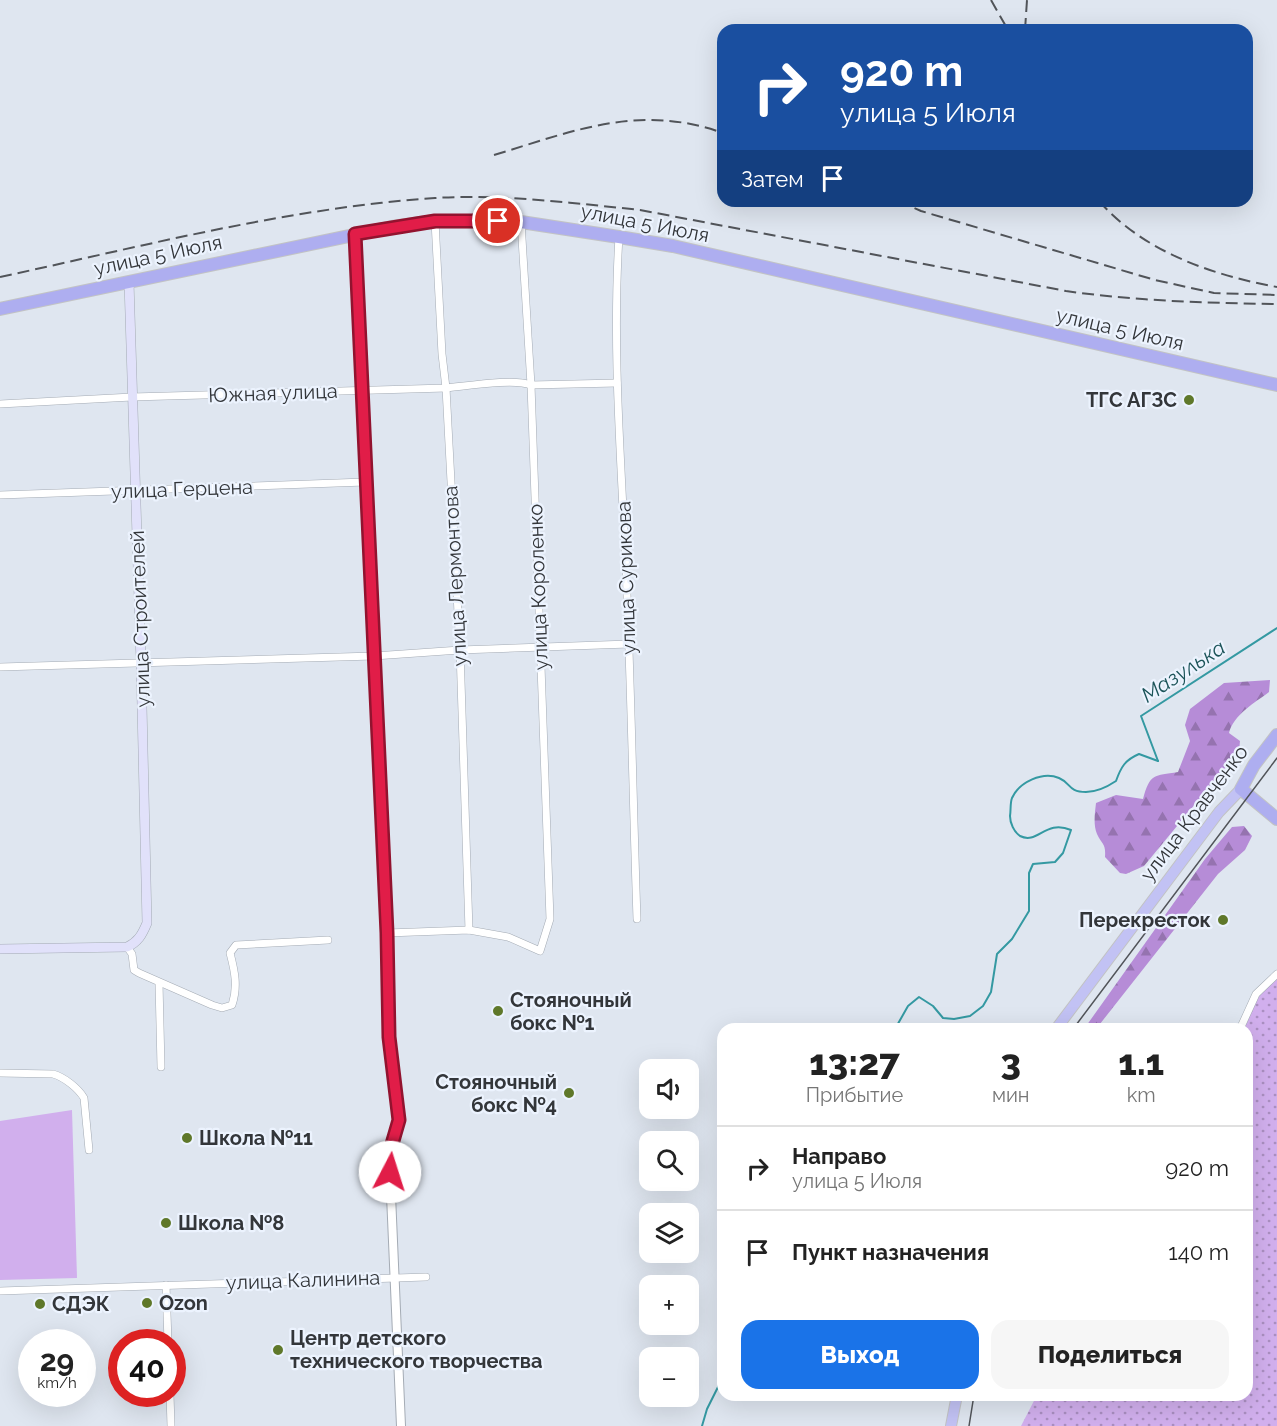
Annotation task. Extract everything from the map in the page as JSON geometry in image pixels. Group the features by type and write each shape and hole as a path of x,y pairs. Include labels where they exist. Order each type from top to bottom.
{"highway":[{"name":"улица 5 Июля","path":"0,309 355,234 435,221 521,222 673,246 1277,385"},
{"name":"улица Кравченко","path":"1241,789 1254,765 1277,735"},
{"path":"1241,789 1277,819"}],"main road":[{"name":"улица Строителей","path":"127,947 136,943 147,923 129,282"},
{"name":"улица Кравченко","path":"1061,1023 1219,812 1241,789"},
{"path":"0,949 127,947"},
{"path":"951,1426 956,1401"}],"street":[{"name":"улица Лермонтова","path":"435,221 459,650 469,930"},
{"name":"улица Короленко","path":"469,930 508,937 540,951 550,920 531,385 521,222"},
{"path":"355,234 387,933 389,1037 399,1120 390,1151 401,1426"},
{"name":"улица Сурикова","path":"620,237 617,383 637,919"},
{"name":"Южная улица","path":"0,404 132,397 446,388 491,384 617,383"},
{"name":"улица Герцена","path":"0,495 365,482"},
{"path":"0,667 374,656 459,650 628,644"},
{"path":"387,933 469,930"},
{"path":"127,947 132,954 134,970 212,1005 228,1008 232,1005 235,995 236,981 230,953 236,945 328,940"},
{"path":"1243,1023 1256,994 1277,974"},
{"path":"159,983 161,1067"},
{"path":"0,1073 59,1075 81,1093 84,1098 89,1150"},
{"name":"улица Калинина","path":"0,1291 426,1277"},
{"path":"166,1285 168,1329"},
{"path":"170,1407 171,1426"}],"shaded area":[{"path":"1277,978 1277,1426 1021,1426 1034,1401 1253,1401 1253,1023 1242,1023 1256,999"},
{"path":"72,1110 77,1278 0,1280 0,1121"}],"green space":[{"path":"1270,680 1269,692 1246,709 1231,726 1229,733 1240,741 1239,751 1144,866 1126,874 1120,873 1105,857 1104,846 1096,830 1096,803 1116,795 1143,799 1148,784 1154,777 1178,772 1190,741 1185,725 1190,709 1224,683"},
{"path":"1244,826 1252,836 1245,850 1218,874 1101,1023 1088,1023 1205,859 1232,827"}],"waterway":[{"name":"Мазулька","path":"1158,761 1141,716 1277,628"},
{"name":"Мазулька","path":"898,1023 908,1006 919,997 933,1006 943,1018 954,1019 970,1016 983,1006 991,992 997,954 1012,939 1029,911 1029,873 1033,864 1055,862 1063,853 1071,830 1062,827 1048,829 1026,838 1014,830 1010,819 1011,802 1015,792 1032,779 1046,776 1059,778 1076,791 1094,791 1116,781 1124,764 1139,754 1158,761"},
{"name":"Мазулька","path":"702,1426 717,1389"}],"tram line":[{"path":"1078,1023 1277,758"},
{"path":"969,1426 973,1401"}],"railway":[{"path":"991,0 1005,24"},
{"path":"1025,24 1027,0"},
{"path":"494,155 579,130 635,120 663,120 692,124 717,131"},
{"path":"0,277 162,241 325,210 435,198 486,197 640,210 1066,291 1171,301 1277,304"},
{"path":"912,207 1155,280 1214,293 1277,295"},
{"path":"1105,207 1137,234 1180,259 1228,276 1277,287"}],"place":[{"name":"ТГС АГЗС","path":"1189,400"},
{"name":"Перекресток","path":"1223,920"},
{"name":"Стояночный бокс №1","path":"498,1011"},
{"name":"Стояночный бокс №4","path":"569,1093"},
{"name":"Школа №11","path":"187,1138"},
{"name":"Школа №8","path":"166,1223"},
{"name":"Ozon","path":"147,1303"},
{"name":"СДЭК","path":"40,1304"},
{"name":"Центр детского технического творчества","path":"278,1350"}],"route":[{"path":"390,1172 390,1151 399,1120 389,1037 387,933 355,234 435,221 498,221"}]}
